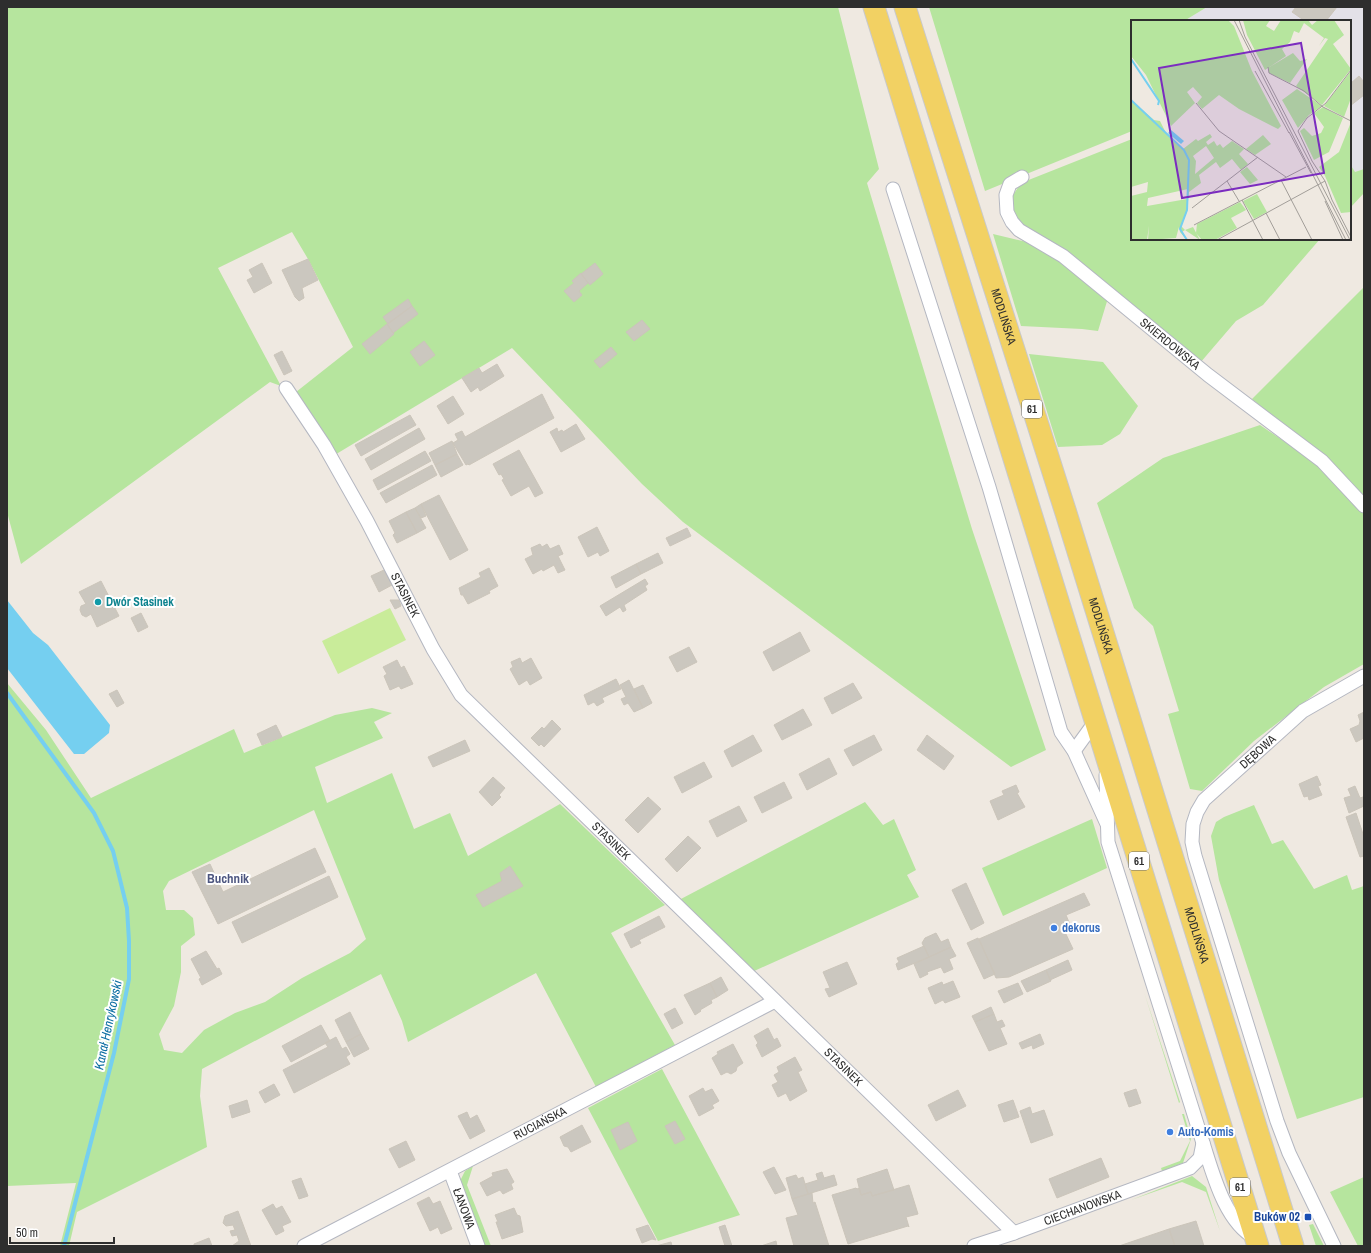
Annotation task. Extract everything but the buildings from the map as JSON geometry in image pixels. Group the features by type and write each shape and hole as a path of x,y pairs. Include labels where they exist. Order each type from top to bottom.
{"main road":[{"name":"61","path":"874,7 1257,1242"},
{"name":"MODLIŃSKA","path":"905,7 1073,536 1294,1246"}],"street":[{"name":"SKIERDOWSKA","path":"1022,177 1010,184 1006,190 1005,200 1007,212 1012,222 1019,230 1063,256 1208,375 1322,461 1364,506"},
{"path":"892,188 989,487 1061,732 1074,751 1107,824"},
{"name":"STASINEK","path":"286,388 324,445 367,520 433,649 461,695 1014,1234"},
{"name":"DĘBOWA","path":"1195,856 1192,842 1193,824 1197,812 1204,800 1303,711 1364,676"},
{"path":"1074,751 1095,722"},
{"path":"1106,755 1108,842 1212,1172 1236,1223 1257,1242"},
{"name":"MODLIŃSKA","path":"1195,856 1277,1121 1289,1153 1334,1246"},
{"name":"RUCIAŃSKA","path":"304,1246 775,1001"},
{"path":"1190,1168 1200,1158 1203,1143"},
{"name":"CIECHANOWSKA","path":"974,1246 1014,1234 1190,1168 1201,1168 1212,1172"},
{"name":"ŁANOWA","path":"450,1171 478,1246"}],"shaded area":[{"path":"1207,7 1364,7 1364,169 1355,172 1351,166 1351,20 1186,20"}],"green space":[{"path":"7,7 838,7 879,169 867,183 972,529 1046,750 1011,767 683,522 642,484 512,348 333,456 296,392 353,347 308,259 292,232 218,268 281,386 270,382 21,564 7,512"},
{"path":"929,7 1207,7 1186,20 1131,20 1131,131 985,191"},
{"path":"1131,139 1131,240 1319,240 1263,305 1236,321 1200,363 1115,290 1051,243 1025,228 1014,218 1010,207 1013,195 1021,183"},
{"path":"1351,166 1355,172 1364,169 1364,193 1351,207"},
{"path":"993,234 1027,242 1054,257 1108,298 1098,331 1021,326"},
{"path":"1364,287 1364,501 1327,461 1252,399"},
{"path":"1029,354 1103,362 1138,406 1120,434 1102,445 1058,447"},
{"path":"1260,425 1319,465 1364,512 1364,664 1324,687 1254,741 1202,791 1190,789 1168,714 1179,711 1153,626 1134,608 1097,503 1163,458"},
{"path":"390,608 406,640 338,674 322,641"},
{"path":"7,683 46,730 91,798 234,729 244,753 335,715 372,708 392,713 374,722 383,738 315,767 327,803 392,773 414,829 450,813 468,856 560,804 665,905 611,933 675,1045 596,1087 536,973 408,1042 402,1021 381,974 202,1069 200,1096 207,1147 77,1212 69,1246 60,1246 76,1183 7,1186","holes":["314,810 366,939 350,953 302,978 265,1002 235,1013 204,1030 182,1053 164,1050 159,1034 174,1006 181,972 181,946 195,935 193,918 184,910 166,910 163,891 169,881"]},
{"path":"865,802 883,825 894,819 916,870 907,875 919,897 752,972 679,900"},
{"path":"1254,805 1272,844 1283,840 1314,889 1347,875 1352,890 1364,886 1364,1097 1297,1119 1219,880 1211,836 1216,822 1224,817"},
{"path":"1092,819 1107,868 1003,916 982,868"},
{"path":"1144,992 1180,1102 1179,1103"},
{"path":"662,1069 740,1215 658,1241 588,1108"},
{"path":"1182,1114 1184,1114 1191,1139 1183,1163 1162,1171 1161,1168 1180,1161 1190,1141"},
{"path":"473,1166 467,1185 491,1246 484,1246 460,1181 465,1171"},
{"path":"1192,1176 1206,1187 1220,1231 1206,1192 1182,1182 1131,1200"},
{"path":"1364,1177 1364,1246 1358,1246 1330,1192"},
{"path":"1313,1224 1324,1246 1316,1246 1309,1225"}],"water":[{"path":"7,600 33,633 48,645 110,725 109,733 84,754 74,754 7,668"}],"waterway":[{"name":"Kanał Henrykowski","path":"7,693 94,813 113,851 127,908 129,979 114,1053 64,1246"}],"place":[{"name":"Dwór Stasinek","path":"98,602"},
{"name":"dekorus","path":"1054,928"},
{"name":"Auto-Komis","path":"1170,1132"},
{"name":"Buków 02","path":"1308,1217"}],"district":[{"name":"Buchnik","path":"228,878"}]}
